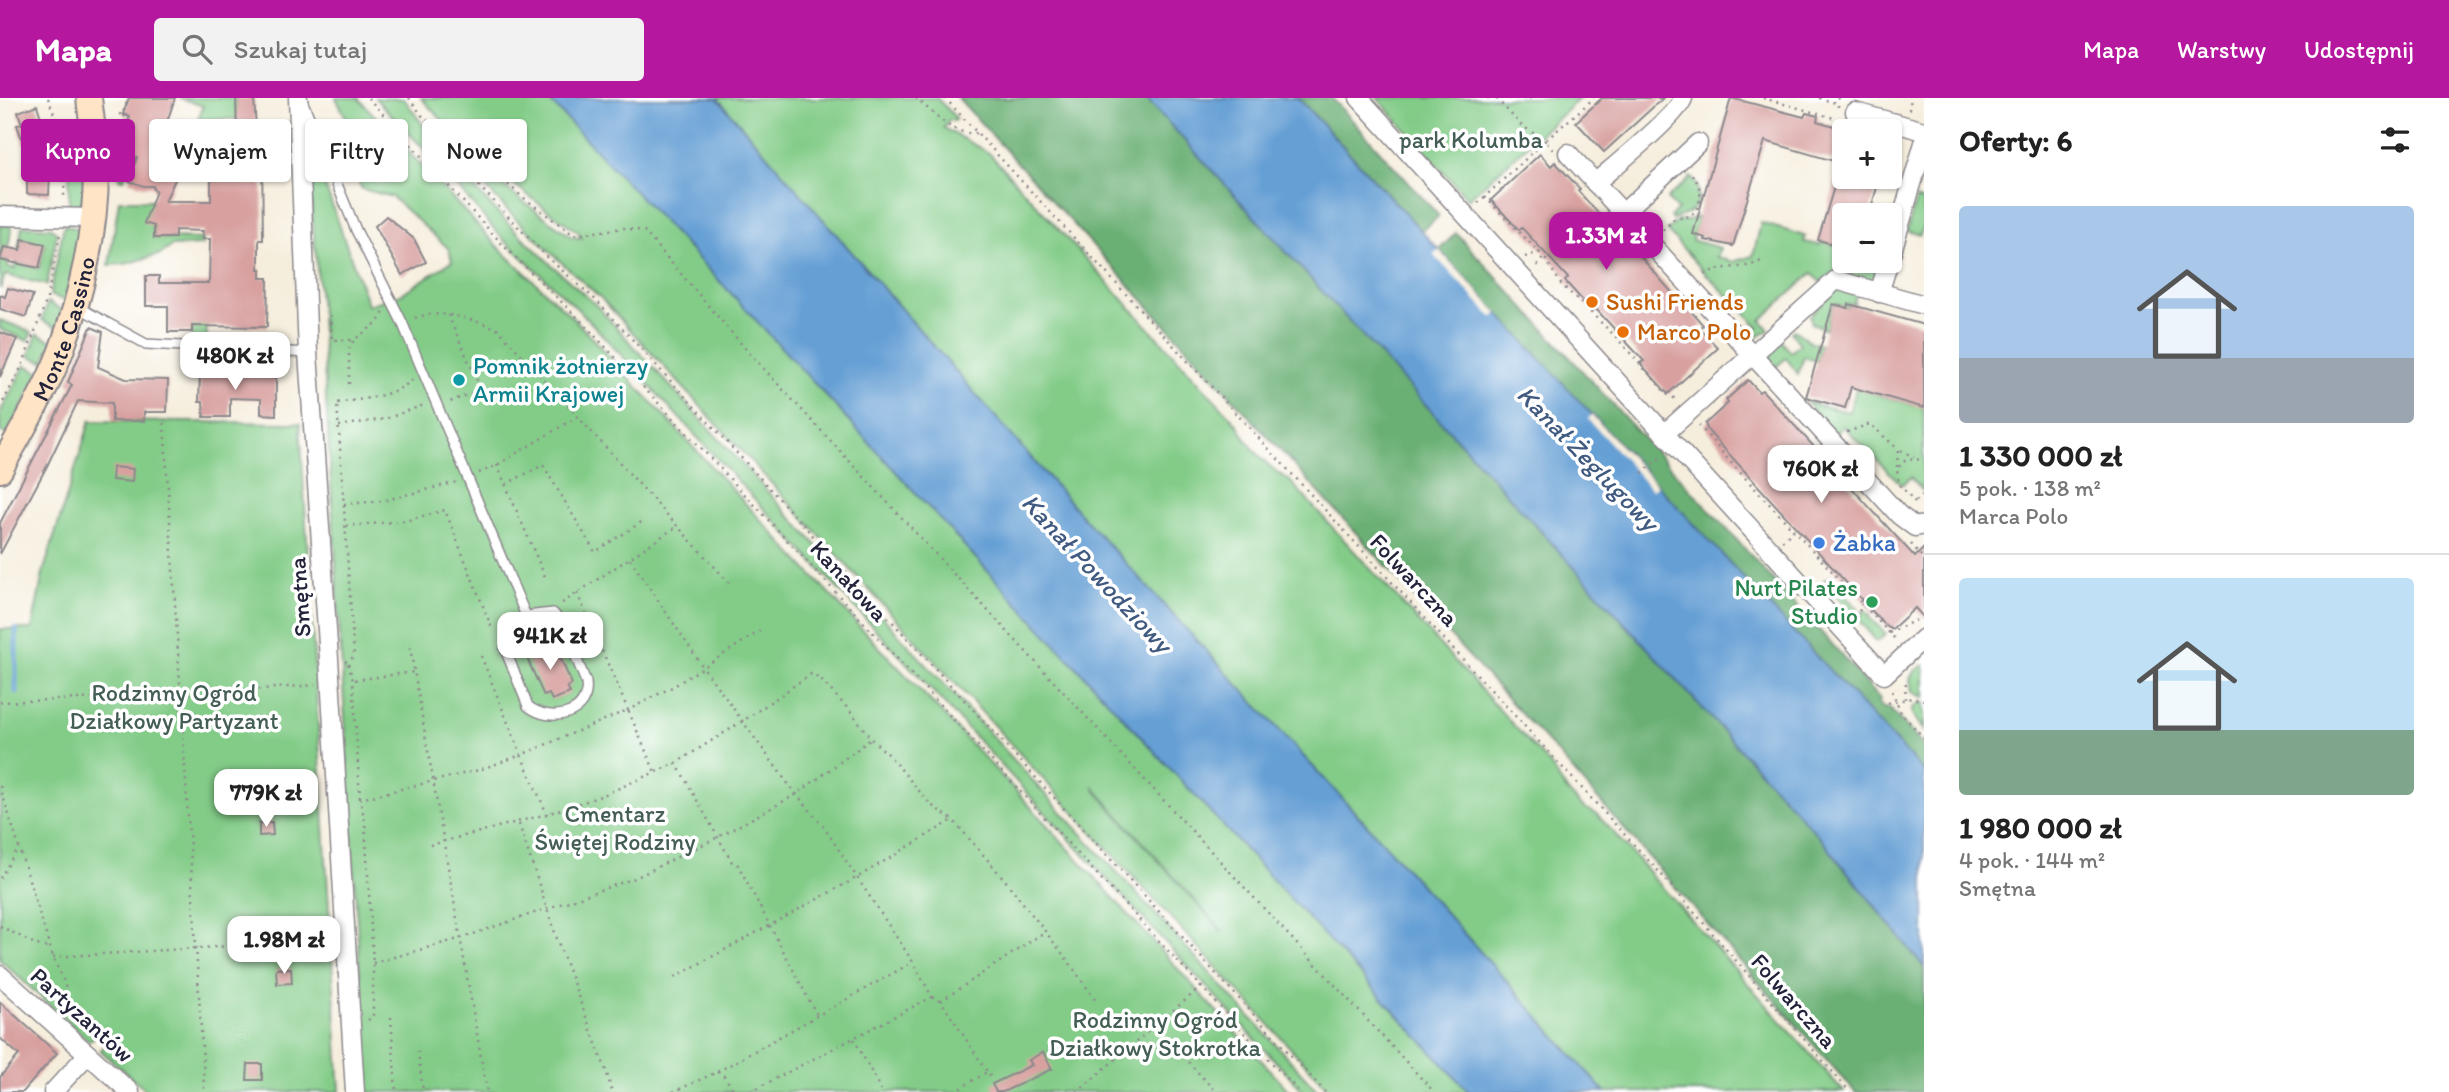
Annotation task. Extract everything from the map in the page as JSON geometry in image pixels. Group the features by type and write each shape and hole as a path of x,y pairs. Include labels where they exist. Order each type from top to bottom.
{"street":[{"name":"Monte Cassino","path":"0,470 42,395 61,351 75,306 93,218 96,170 89,98"},
{"name":"Smętna","path":"300,98 307,353 355,1092"},
{"path":"1359,98 1884,675 1924,638"},
{"path":"1595,183 1681,106 1683,98"},
{"path":"1848,116 1924,131"},
{"path":"1902,218 1924,143"},
{"path":"1623,213 1698,144"},
{"path":"1568,153 1907,523 1915,527 1924,525"},
{"name":"Monte Cassino","path":"0,216 93,218"},
{"path":"1879,293 1885,273"},
{"path":"1664,434 1836,280 1879,293 1923,301"},
{"name":"Partyzantów","path":"0,975 131,1092"},
{"path":"53,1092 88,1054"}],"lane":[{"path":"300,98 356,230 402,322 422,375 526,616"},
{"path":"75,306 146,344 307,353"},
{"path":"553,613 562,623 587,690 580,705 567,713 558,716 540,714 528,706 505,649 509,628 526,616 553,613"}],"path":[{"path":"125,98 127,102 120,114 126,119"},
{"name":"Kanałowa","path":"368,98 503,245 578,318 741,489 1299,1092"},
{"path":"409,98 425,119"},
{"path":"916,98 946,124 965,135 977,133"},
{"name":"Folwarczna","path":"945,98 1661,874 1850,1092"},
{"path":"1487,98 1532,98"},
{"path":"1496,98 1521,125 1545,141"},
{"path":"1476,205 1594,98"},
{"path":"1763,98 1848,116"},
{"path":"1819,98 1836,103"},
{"path":"1650,242 1674,219 1691,216 1698,207 1700,185 1679,161"},
{"path":"476,182 547,257 597,302 1325,1092"},
{"path":"505,182 574,234 624,228 644,231 751,355 1434,1092"},
{"path":"1485,197 1544,257 1561,284 1614,335 1668,395"},
{"path":"1524,257 1539,252"},
{"path":"1535,269 1544,257"},
{"path":"1704,276 1712,269 1736,269 1764,259"},
{"path":"349,384 349,349 354,340 378,322 382,313"},
{"path":"402,322 426,314 448,315 497,328 731,585"},
{"path":"331,315 332,340 354,340"},
{"path":"340,426 385,419 481,389 448,315"},
{"path":"1607,338 1614,335"},
{"path":"0,408 26,357"},
{"path":"354,657 337,403 370,398 407,386 422,375"},
{"path":"344,504 401,497 467,478 497,465 576,417"},
{"path":"1695,420 1736,469 1898,643"},
{"path":"164,423 203,1060 202,1092"},
{"path":"1834,445 1850,429 1870,424 1898,449 1924,461"},
{"path":"1898,449 1899,484 1915,502"},
{"path":"1897,470 1903,461 1914,458"},
{"path":"1642,473 1659,459"},
{"path":"497,465 547,579"},
{"path":"506,484 543,465 595,552 643,521"},
{"path":"1728,471 1736,469"},
{"path":"1910,507 1924,494"},
{"path":"1759,504 1763,498"},
{"path":"346,526 405,521 444,510 493,631"},
{"path":"553,613 563,602 677,527"},
{"path":"1905,538 1923,558"},
{"path":"630,559 703,667 823,825 913,962 932,997 941,1001 989,1074 954,1092"},
{"path":"577,593 628,710 674,686 760,631"},
{"path":"1856,621 1862,604"},
{"path":"1889,633 1924,619"},
{"path":"537,642 541,650"},
{"path":"410,647 488,1092"},
{"path":"348,662 354,680 360,799 365,822 373,963 373,1017"},
{"path":"354,680 414,672"},
{"path":"430,845 547,814 601,796 676,763 811,674 820,679 853,714 871,739 888,754 931,806 953,820 1005,880 1096,1001"},
{"path":"0,702 180,695 330,683"},
{"path":"1888,703 1912,698 1924,700"},
{"path":"1897,701 1901,713 1924,738"},
{"path":"373,963 462,938 635,878 797,794 871,739"},
{"path":"360,799 479,770 521,755 547,814"},
{"path":"676,763 732,862 738,865 817,1015"},
{"path":"0,786 50,948 64,981 69,1004 65,1025 61,1030"},
{"path":"676,977 858,877 953,820"},
{"path":"518,823 612,1092"},
{"path":"0,878 19,847"},
{"path":"0,926 37,945 50,948"},
{"path":"941,1001 1046,932"},
{"path":"53,957 347,940"},
{"path":"673,1092 717,1072 913,962"},
{"path":"1077,1092 1202,986"},
{"path":"750,1092 932,997"},
{"path":"391,1017 396,1092"},
{"path":"1155,1026 1216,1092"},
{"path":"853,1039 882,1092"},
{"path":"418,1051 423,1092"},
{"path":"717,1072 724,1076 735,1092"}],"green space":[{"path":"180,98 236,98 237,119 198,119 203,106"},
{"name":"Cmentarz Świętej Rodziny","path":"336,98 358,98 378,119 347,119"},
{"path":"375,98 404,99 422,123 422,147 408,132 408,119 395,119"},
{"path":"421,98 547,98 742,305 1469,1092 1331,1092 601,298 541,243 482,182 499,182 572,237 582,238 578,232 512,182 527,182 527,119 441,119","holes":["1094,788 1223,932 1094,789"]},
{"path":"717,98 937,98 956,118 954,121 949,120 944,128 989,153 1238,425 1259,456 1289,480 1551,766 1570,794 1583,807 1597,814 1844,1092 1605,1092 1387,847 1082,516"},
{"path":"958,98 1146,98 1817,834 1924,967 1924,1092 1855,1092 1561,757"},
{"path":"1298,98 1332,98 1439,216 1422,231"},
{"name":"park Kolumba","path":"1377,98 1580,98 1468,199"},
{"name":"Cmentarz Świętej Rodziny","path":"408,151 422,166 422,182 437,182 498,247 578,323 1017,792 1290,1092 367,1092 321,315 309,182 324,182 368,305 401,294 452,261 449,249 392,197 362,189 358,182 408,182"},
{"path":"1691,177 1698,191 1695,206 1688,213 1672,220 1670,217 1678,210 1667,199"},
{"path":"69,182 85,182 83,201 69,213"},
{"path":"453,182 468,182 523,238 595,304 1319,1092 1304,1092 584,315 501,237"},
{"path":"1916,199 1924,202 1924,224 1920,235 1907,231"},
{"path":"119,200 152,200 154,238 202,239 202,245 172,246 161,254 125,264 109,265"},
{"path":"1698,217 1692,240 1720,248 1717,257 1732,262 1753,256 1761,223 1805,236 1804,242 1820,245 1822,241 1832,244 1833,273 1821,283 1812,273 1761,320 1769,330 1754,339 1750,336 1759,327 1667,231 1678,220"},
{"path":"0,225 12,226 8,248 4,247 1,260 8,262 8,267 15,269 16,263 39,268 45,245 22,239 18,250 22,226 51,228 57,233 47,285 5,275 0,289"},
{"path":"64,225 76,228 79,238 66,301 50,295"},
{"path":"1456,233 1831,643 1880,699 1879,703 1883,708 1889,708 1924,746 1924,772 1439,250"},
{"path":"1842,273 1879,273 1876,280 1871,282"},
{"path":"1837,289 1856,292 1854,305 1849,304 1848,308 1833,304 1826,329 1812,324 1810,315"},
{"path":"48,302 63,311 57,328 42,320"},
{"path":"192,308 206,308 207,341 192,340"},
{"path":"0,320 32,332 28,341 0,329"},
{"path":"1794,330 1811,342 1821,345 1817,361 1804,357 1798,374 1786,358 1775,368 1769,359 1770,350 1780,340 1791,352 1800,344 1791,332"},
{"path":"37,334 53,341 44,362 29,356"},
{"path":"25,365 40,372 7,435 0,431 0,413"},
{"path":"1856,388 1924,408 1923,491 1911,477 1902,485 1843,426 1834,434 1806,402 1849,412"},
{"name":"Rodzinny Ogród Działkowy Partyzant","path":"90,421 300,423 340,1092 148,1092 100,1050 113,1040 105,1028 89,1041 0,960 0,629 32,629 43,573"},
{"path":"1831,576 1842,593 1858,608 1855,616 1823,581"},
{"path":"1866,611 1886,634 1877,642 1858,619 1861,612"},
{"path":"1924,665 1924,698 1912,692 1910,679 1914,671"},
{"path":"1924,703 1924,731 1912,714 1912,708"}],"water":[{"name":"Kanał Powodziowy","path":"547,98 717,98 1082,516 1387,847 1605,1092 1469,1092 742,305"},
{"name":"Kanał Żeglugowy","path":"1146,98 1298,98 1924,772 1924,967 1817,834"}],"pier":[{"path":"1439,250 1498,313 1493,318 1433,254"},
{"path":"1592,415 1657,485 1652,490 1588,419"}],"building":[{"path":"129,98 175,98 168,119 149,119 149,182 174,182 165,201 211,201 211,182 262,182 263,240 259,240 259,269 261,278 268,278 267,327 192,326 192,332 168,332 168,306 146,306 146,276 159,276 159,283 209,283 210,239 202,239 203,231 175,230 175,238 154,238 154,226 144,223 156,191 153,186 132,182 135,182 137,157 135,119 129,119 123,114"},
{"path":"236,98 254,98 255,119 237,119"},
{"path":"1602,98 1663,98 1604,152 1576,122"},
{"path":"1731,98 1804,117 1806,113 1818,116 1817,121 1832,125 1832,161 1765,141 1733,246 1705,240 1706,238 1693,234"},
{"path":"37,105 41,119 21,121 18,112"},
{"path":"1540,154 1551,166 1555,162 1580,189 1578,191 1609,225 1611,223 1683,305 1685,304 1703,325 1699,328 1718,348 1668,394 1640,363 1644,361 1595,308 1592,311 1565,281 1568,278 1522,228 1519,230 1491,200"},
{"path":"27,182 50,182 49,195 27,194"},
{"path":"1833,189 1877,189 1872,203 1832,203 1832,244 1818,240"},
{"path":"386,216 414,239 426,262 402,275 375,226"},
{"path":"22,239 45,244 39,268 0,260 4,247 20,250"},
{"path":"8,288 33,295 26,317 0,309 0,295 5,297"},
{"path":"1833,304 1848,308 1849,304 1924,325 1924,408 1851,387 1845,408 1806,397"},
{"path":"91,327 103,332 98,367 126,379 168,380 167,412 144,412 144,421 112,421 112,403 78,401 0,554 0,523 72,385 68,382"},
{"path":"0,332 17,339 0,377"},
{"path":"200,373 257,374 257,377 276,378 276,415 261,414 261,399 230,398 230,417 204,417 203,402 199,402"},
{"path":"1748,380 1759,392 1762,390 1915,557 1924,548 1924,618 1915,608 1892,629 1883,623 1708,431 1705,424"},
{"path":"113,467 133,469 132,482 112,480"},
{"path":"554,644 572,684 567,687 570,693 552,700 549,694 544,696 526,656"},
{"path":"272,822 273,835 259,836 259,823"},
{"path":"291,968 292,983 277,984 276,969"},
{"path":"0,1002 57,1053 23,1092 0,1092 0,1077 19,1055 0,1038"},
{"path":"1043,1052 1052,1069 1003,1092 996,1092 992,1084 1032,1065 1029,1060"},
{"path":"248,1064 262,1064 262,1080 247,1080"}],"waterway":[{"path":"16,629 16,692"}],"place":[{"name":"Sushi Friends","path":"1592,302"},
{"name":"Marco Polo","path":"1623,332"},
{"name":"Pomnik żołnierzy Armii Krajowej","path":"459,380"},
{"name":"Żabka","path":"1819,543"},
{"name":"Nurt Pilates Studio","path":"1872,602"}],"park label":[{"name":"Rodzinny Ogród Działkowy Stokrotka","path":"1155,1034"}]}
